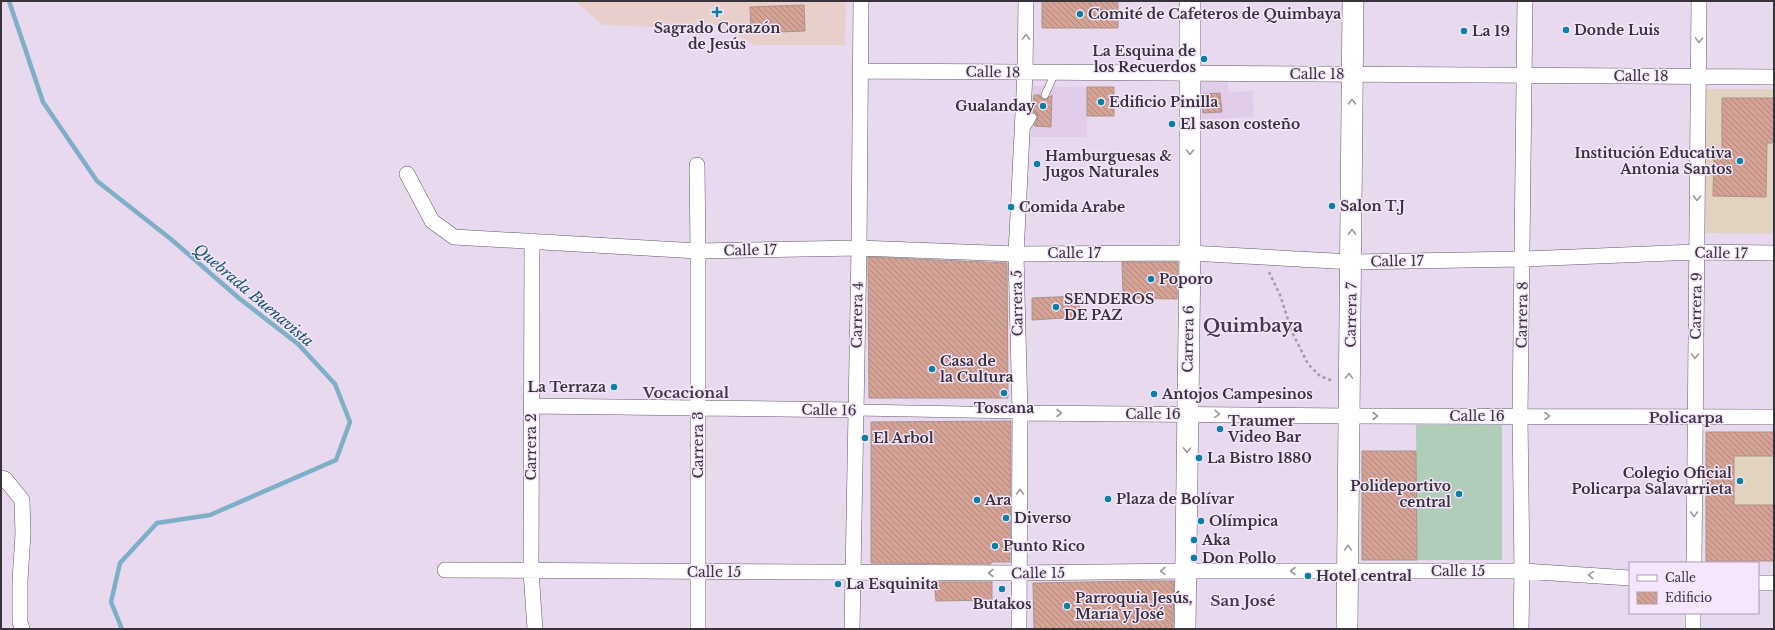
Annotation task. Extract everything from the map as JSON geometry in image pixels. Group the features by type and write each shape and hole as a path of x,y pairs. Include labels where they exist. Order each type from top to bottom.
{"main road":[{"name":"Carrera 6","path":"1185,629 1190,253 1190,1"},
{"name":"Carrera 7","path":"1347,629 1354,1"}],"street":[{"name":"Carrera 4","path":"852,629 859,248 861,1"},
{"name":"Carrera 5","path":"1019,629 1020,413 1016,254 1025,73 1026,1"},
{"name":"Carrera 8","path":"1521,629 1522,571 1520,416 1526,1"},
{"name":"Carrera 9","path":"1694,562 1694,416 1699,1"},
{"name":"Calle 18","path":"860,71 1699,76 1774,78"},
{"name":"Carrera 3","path":"697,165 698,629"},
{"name":"Calle 17","path":"407,174 432,221 454,237 698,251 859,248 1016,254 1190,253 1352,262 1522,259 1696,252 1774,253"},
{"name":"Carrera 2","path":"532,241 531,571 535,629"},
{"name":"Calle 16","path":"531,406 1349,416 1774,416"},
{"path":"1,478 5,479 22,500 23,534 20,580 20,622 22,629"},
{"name":"Calle 15","path":"445,570 854,573 1522,571 1629,578"},
{"path":"1759,583 1774,583"},
{"path":"1693,614 1693,629"}],"lane":[{"path":"1045,95 1055,73"},
{"path":"1021,138 1033,117"}],"path":[{"path":"1262,257 1280,295 1292,332 1308,364 1320,376 1333,381 1349,382"}],"shaded area":[{"name":"Sagrado Corazón de Jesús","path":"575,1 846,1 845,45 755,45 711,23 685,28 603,25"},
{"path":"1228,81 1229,92 1253,91 1254,117 1202,119 1200,82"},
{"path":"1031,86 1087,87 1087,137 1031,137"},
{"name":"Institución Educativa Antonia Santos","path":"1706,89 1774,89 1774,234 1705,233"},
{"name":"Colegio Oficial Policarpa Salavarrieta","path":"1706,432 1774,432 1774,561 1706,561"}],"green space":[{"name":"Polideportivo central","path":"1416,425 1502,425 1502,560 1417,560"}],"building":[{"name":"Comité de Cafeteros de Quimbaya","path":"1042,1 1118,1 1118,28 1042,28"},
{"path":"804,5 805,31 751,33 750,7"},
{"name":"Edificio Pinilla","path":"1087,87 1114,87 1114,116 1087,116"},
{"path":"1220,93 1222,112 1203,113 1202,94"},
{"name":"Gualanday","path":"1034,95 1040,95 1041,98 1045,100 1052,95 1051,127 1034,126 1038,117 1037,114 1033,112"},
{"path":"1722,98 1774,98 1774,143 1767,143 1766,197 1713,196 1714,151 1722,151"},
{"path":"868,257 1007,263 1008,398 869,398"},
{"name":"Poporo","path":"1122,262 1178,262 1177,299 1123,298"},
{"name":"SENDEROS DE PAZ","path":"1079,296 1080,317 1032,320 1032,298"},
{"path":"1011,421 1010,562 991,562 991,564 871,563 871,422"},
{"name":"Colegio Oficial Policarpa Salavarrieta","path":"1706,432 1774,432 1774,456 1734,456 1734,505 1774,505 1774,561 1706,561"},
{"path":"1362,451 1416,451 1417,560 1362,560"},
{"path":"1174,581 1173,629 1034,629 1033,583"},
{"path":"934,582 992,582 992,600 936,601"}],"waterway":[{"name":"Quebrada Buenavista","path":"9,1 43,102 97,181 172,240 240,299 298,344 335,384 350,422 336,460 210,515 157,523 120,563 111,602 122,629"}],"place":[{"name":"Sagrado Corazón de Jesús","path":"717,12"},
{"name":"Comité de Cafeteros de Quimbaya","path":"1080,14"},
{"name":"Donde Luis","path":"1566,30"},
{"name":"La 19","path":"1464,31"},
{"name":"La Esquina de los Recuerdos","path":"1204,59"},
{"name":"Edificio Pinilla","path":"1101,102"},
{"name":"Gualanday","path":"1043,106"},
{"name":"El sason costeño","path":"1172,124"},
{"name":"Institución Educativa Antonia Santos","path":"1740,161"},
{"name":"Hamburguesas & Jugos Naturales","path":"1037,164"},
{"name":"Salon T.J","path":"1332,206"},
{"name":"Comida Arabe","path":"1011,207"},
{"name":"Poporo","path":"1151,279"},
{"name":"SENDEROS DE PAZ","path":"1056,307"},
{"name":"Casa de la Cultura","path":"932,369"},
{"name":"La Terraza","path":"614,387"},
{"name":"Toscana","path":"1004,393"},
{"name":"Antojos Campesinos","path":"1154,394"},
{"name":"Traumer Video Bar","path":"1220,429"},
{"name":"El Arbol","path":"865,438"},
{"name":"La Bistro 1880","path":"1199,458"},
{"name":"Colegio Oficial Policarpa Salavarrieta","path":"1740,481"},
{"name":"Polideportivo central","path":"1459,494"},
{"name":"Plaza de Bolívar","path":"1108,499"},
{"name":"Ara","path":"977,500"},
{"name":"Diverso","path":"1006,518"},
{"name":"Olímpica","path":"1201,521"},
{"name":"Aka","path":"1194,540"},
{"name":"Punto Rico","path":"995,546"},
{"name":"Don Pollo","path":"1194,558"},
{"name":"Hotel central","path":"1308,576"},
{"name":"La Esquinita","path":"838,584"},
{"name":"Butakos","path":"1002,589"},
{"name":"Parroquia Jesús, María y José","path":"1067,606"}],"district":[{"name":"Quimbaya","path":"1253,326"},
{"name":"Vocacional","path":"686,392"},
{"name":"Policarpa","path":"1686,417"},
{"name":"San José","path":"1243,600"}]}
